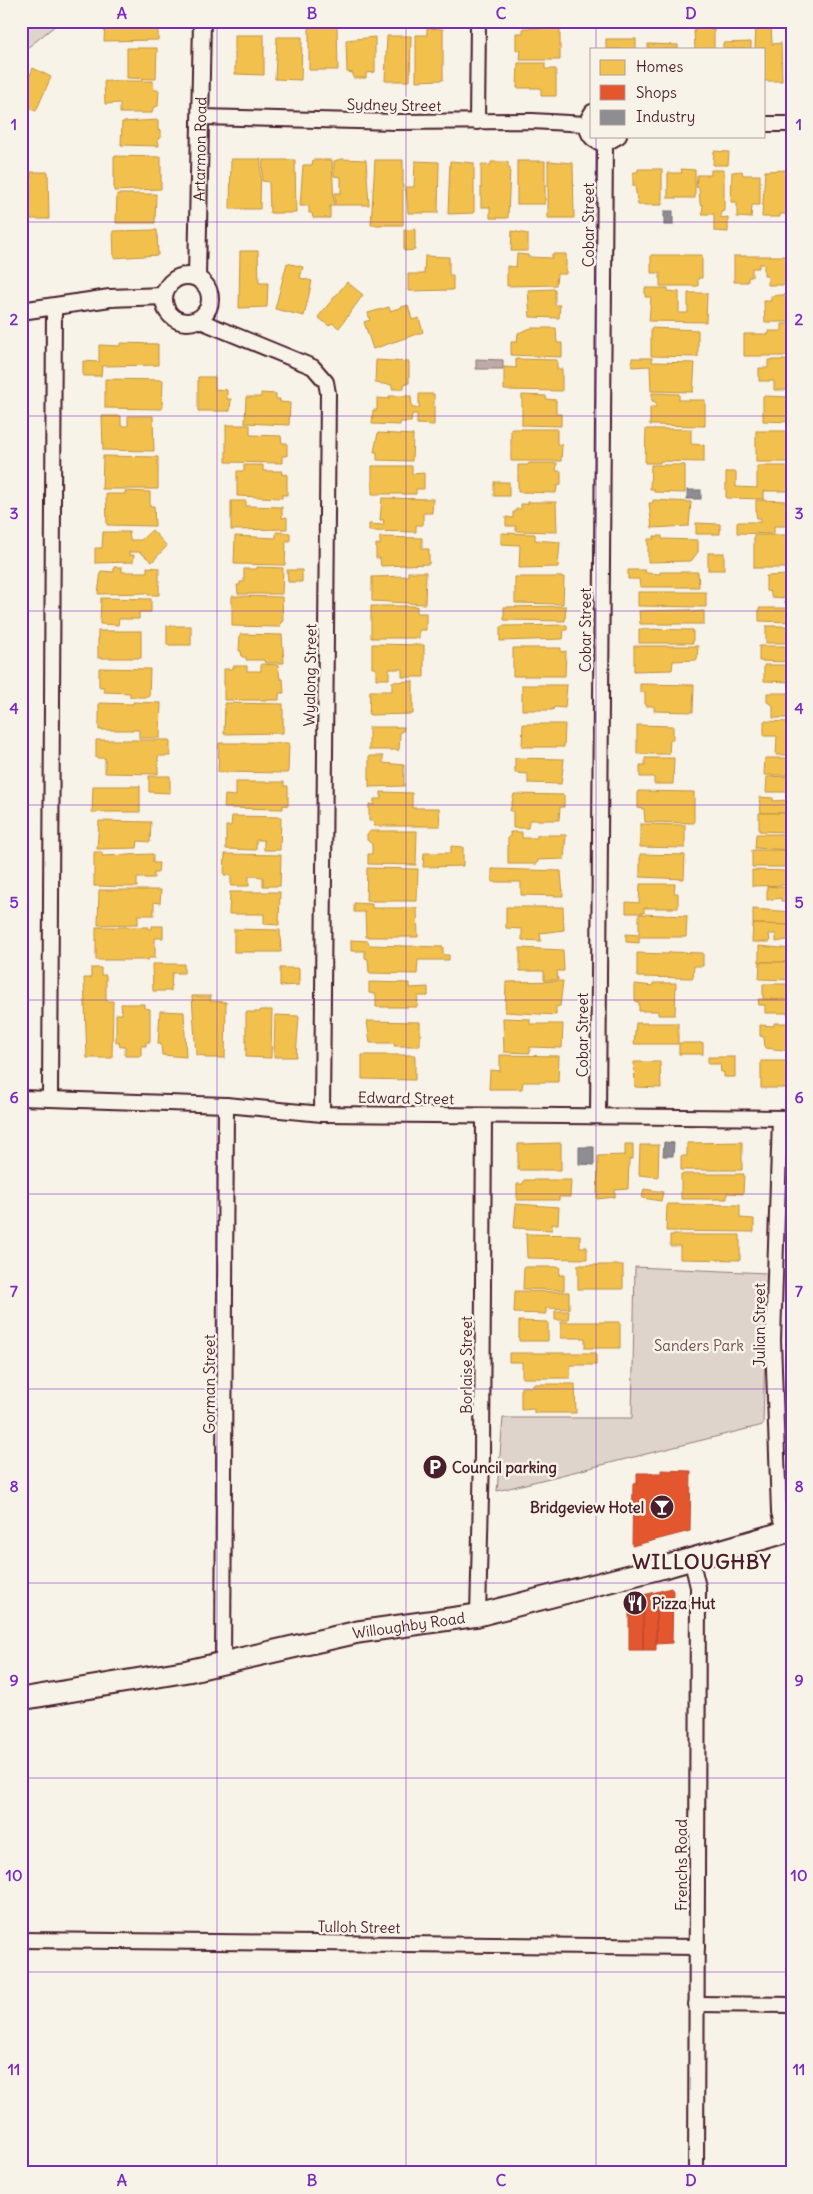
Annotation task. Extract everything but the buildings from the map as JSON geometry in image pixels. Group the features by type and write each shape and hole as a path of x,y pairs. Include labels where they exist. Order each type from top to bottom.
{"main road":[{"name":"Willoughby Road","path":"21,1699 140,1680 358,1632 478,1615 788,1531"}],"street":[{"name":"Artarmon Road","path":"198,278 202,21"},
{"path":"477,122 478,21"},
{"name":"Sydney Street","path":"201,117 477,122 589,118"},
{"path":"589,118 590,136"},
{"path":"766,124 792,124"},
{"path":"593,138 599,143 605,144 611,143 617,138"},
{"name":"Cobar Street","path":"598,1116 605,144"},
{"path":"183,275 198,278 208,288 210,302 208,310 198,320 183,322 170,316 164,303 164,296 170,282 183,275"},
{"path":"21,311 110,298 164,296"},
{"path":"50,1098 54,307"},
{"name":"Wyalong Street","path":"198,320 313,367 326,382 328,393 322,1114"},
{"name":"Edward Street","path":"21,1098 226,1105 322,1114 786,1118"},
{"name":"Gorman Street","path":"223,1663 226,1105"},
{"name":"Borlaise Street","path":"478,1615 482,1456 484,1116"},
{"name":"Julian Street","path":"786,1118 773,1340 779,1512 788,1531"},
{"name":"Frenchs Road","path":"691,1558 698,1586 696,2173"},
{"name":"Tulloh Street","path":"21,1940 696,1947"},
{"path":"696,2004 792,2005"}],"green space":[{"path":"21,21 61,21 21,53"},
{"name":"Sanders Park","path":"635,1267 767,1273 763,1425 497,1491 503,1418 632,1418"}],"shaded area":[{"path":"476,359 503,360 503,369 476,369"}],"place":[{"name":"Council parking","path":"435,1467"},
{"name":"Bridgeview Hotel","path":"662,1507"},
{"name":"Pizza Hut","path":"635,1603"}],"district":[{"name":"WILLOUGHBY","path":"702,1561"}]}
